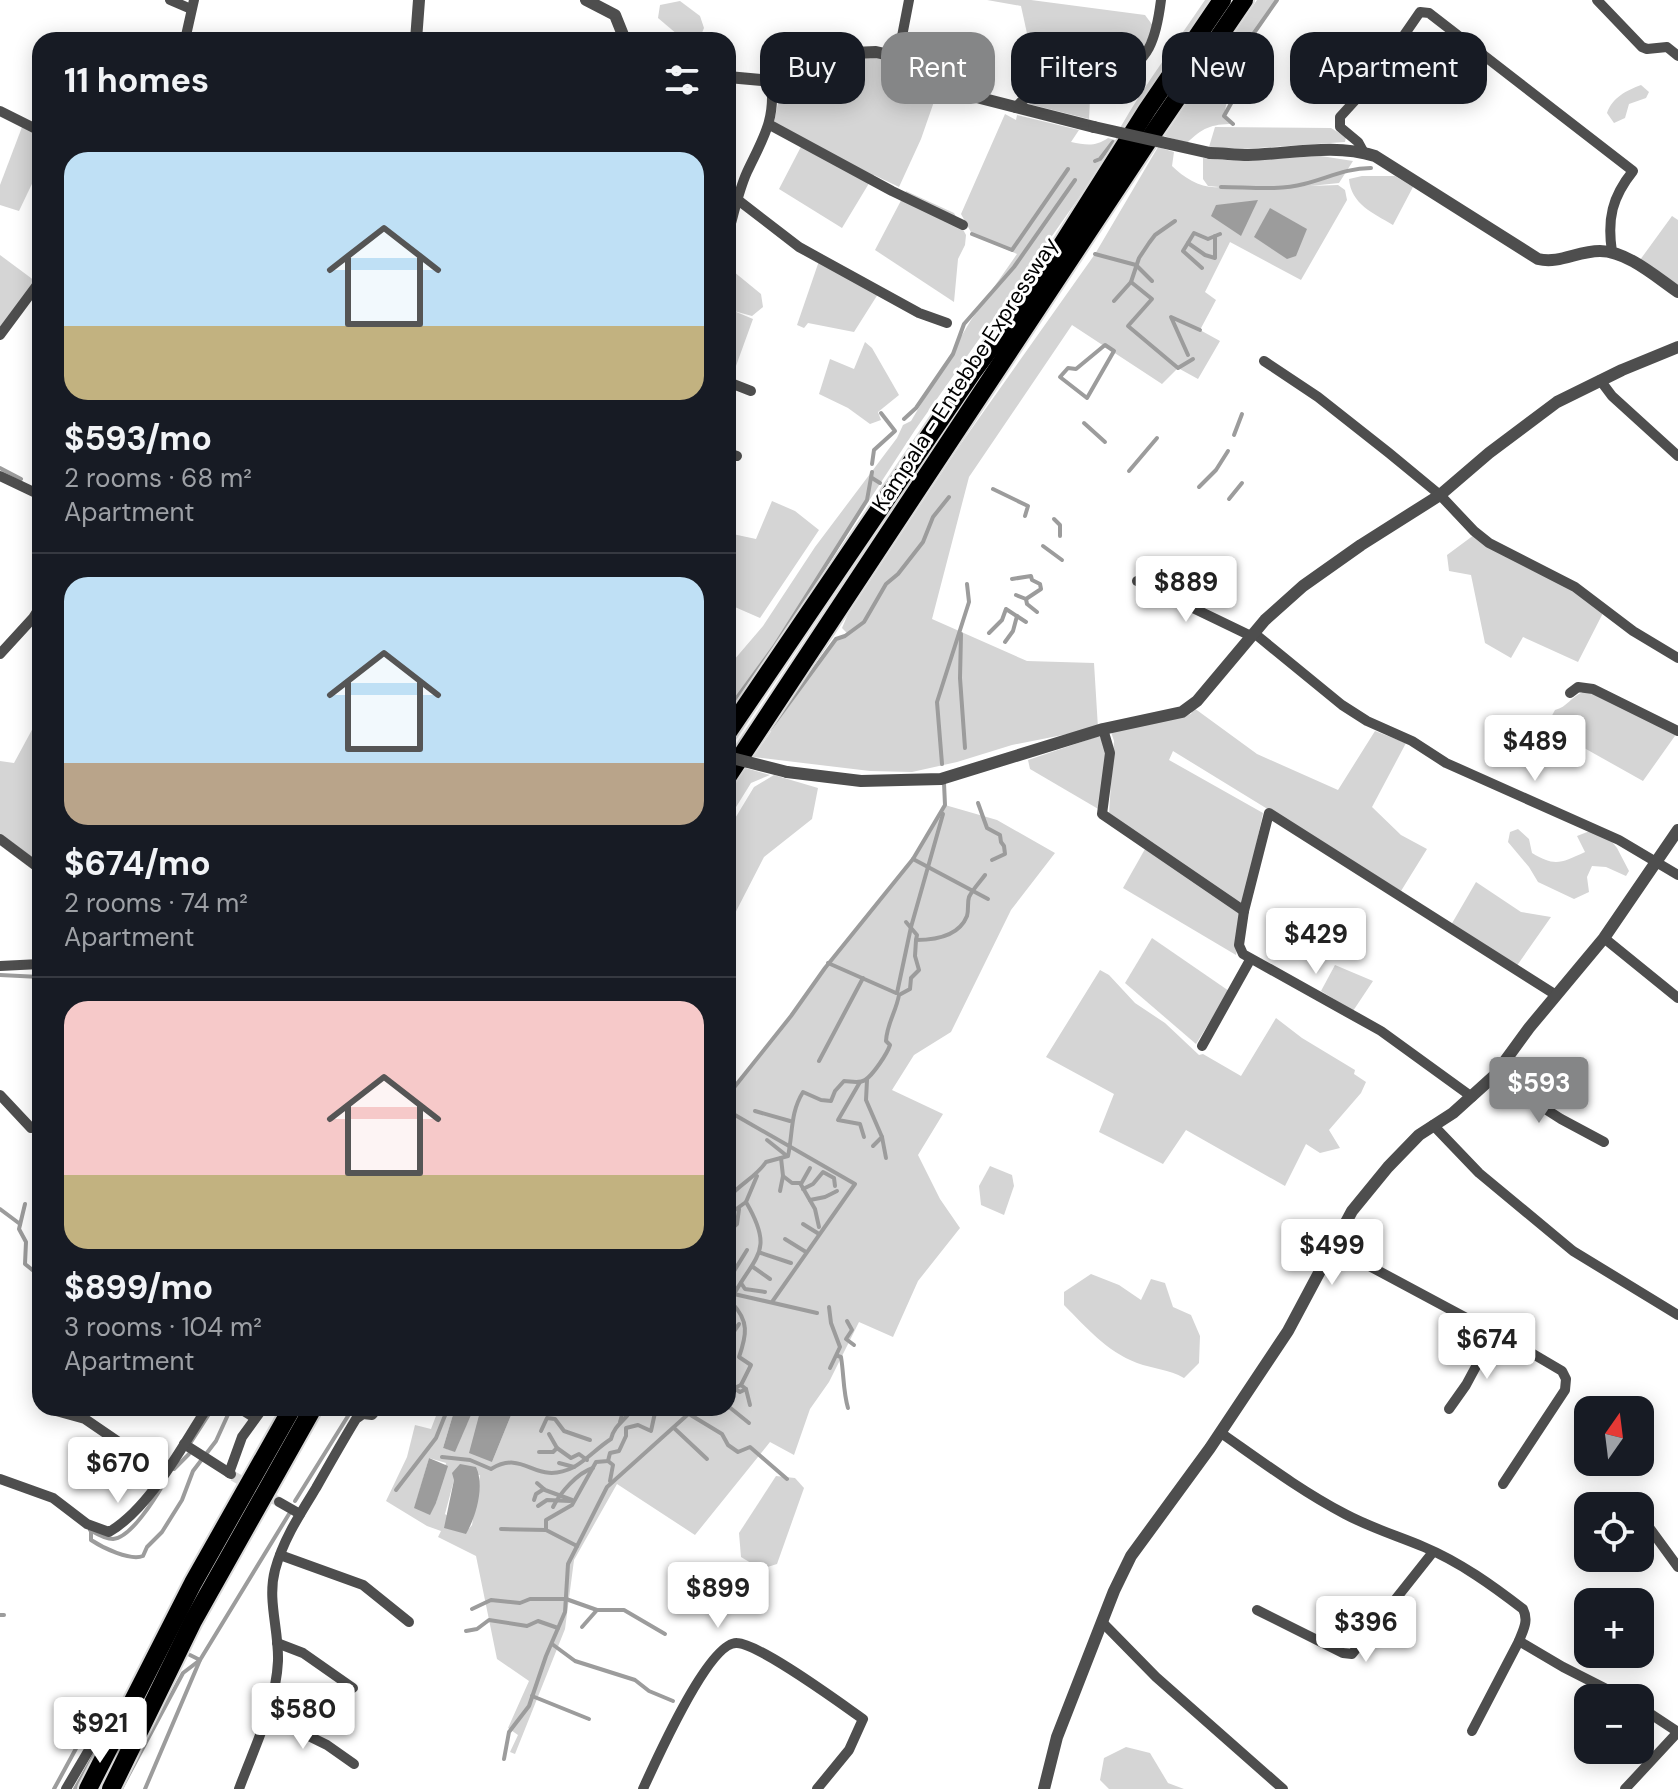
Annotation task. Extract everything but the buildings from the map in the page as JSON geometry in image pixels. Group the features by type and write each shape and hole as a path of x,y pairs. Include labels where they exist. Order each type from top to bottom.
{"highway":[{"path":"736,720 972,373 1034,289 1147,110 1222,0"},
{"name":"Kampala - Entebbe Expressway","path":"736,764 1244,0"},
{"path":"88,1789 193,1583 287,1416"},
{"path":"111,1789 193,1621 308,1416"}],"street":[{"path":"170,0 193,4 187,32"},
{"path":"417,32 419,0"},
{"path":"586,0 615,15 622,32"},
{"path":"903,32 909,0"},
{"path":"1016,108 1028,96 1088,93 1139,64 1157,33 1161,0"},
{"path":"1597,0 1642,47 1667,47 1678,56"},
{"path":"1364,153 1358,142 1340,127 1340,117 1378,73 1420,12 1429,13 1633,171 1619,188 1614,201 1609,224 1612,252"},
{"path":"736,78 760,80"},
{"path":"995,102 1210,153 1248,155 1340,149 1375,156 1538,259 1559,261 1591,252 1612,252 1678,292"},
{"path":"736,207 747,173 770,125 773,104"},
{"path":"0,111 32,127"},
{"path":"770,125 892,191 963,225"},
{"path":"738,200 799,247 919,313 947,323"},
{"path":"0,335 32,292"},
{"path":"736,759 787,772 861,781 941,779 1103,729 1182,712 1197,701 1253,635 1303,586 1440,495 1557,402 1678,347"},
{"path":"1264,361 1318,397 1440,495 1489,543 1575,587 1633,631 1678,658"},
{"path":"1600,380 1612,396 1678,456"},
{"path":"736,385 751,391"},
{"path":"0,476 32,491"},
{"path":"1137,581 1253,635 1367,721 1412,741 1446,763 1619,840 1678,875"},
{"path":"0,654 32,618"},
{"path":"1570,693 1578,687 1593,689 1678,731"},
{"path":"1103,729 1110,753 1102,814 1244,911"},
{"path":"1472,1097 1381,1031 1243,954 1239,945 1244,911 1269,813 1556,995"},
{"path":"1044,1789 1057,1737 1114,1591 1131,1556 1221,1433 1288,1331 1352,1211 1419,1135 1472,1097 1494,1076 1604,938 1678,830"},
{"path":"0,839 32,863"},
{"path":"1604,938 1678,998"},
{"path":"1202,1046 1250,960"},
{"path":"0,966 32,964"},
{"path":"1494,1076 1561,1119 1604,1142"},
{"path":"0,1095 31,1128"},
{"path":"1433,1125 1479,1173 1573,1251 1678,1315"},
{"path":"1332,1246 1562,1371 1566,1386 1503,1484"},
{"path":"1449,1409 1466,1385 1494,1333"},
{"path":"74,1416 85,1419 164,1473"},
{"path":"0,1479 53,1498 87,1524 109,1532 122,1525 138,1509 202,1416"},
{"path":"184,1444 231,1474 242,1437 255,1418 252,1416"},
{"path":"239,1789 266,1715 276,1675 277,1643 272,1597 280,1555 300,1514 360,1416"},
{"path":"1221,1433 1298,1487 1342,1513 1433,1552 1491,1584 1523,1609 1527,1622 1472,1731"},
{"path":"279,1502 300,1514"},
{"path":"1654,1534 1678,1567"},
{"path":"1257,1610 1343,1653 1352,1654 1433,1552"},
{"path":"280,1555 363,1585 409,1622"},
{"path":"1102,1622 1156,1677 1283,1789"},
{"path":"1519,1641 1598,1684"},
{"path":"643,1789 668,1734 719,1650 728,1643 739,1642 760,1651 863,1719 849,1750 819,1788"},
{"path":"277,1643 303,1653 353,1688"},
{"path":"266,1715 327,1745 354,1764"},
{"path":"1625,1789 1678,1732 1654,1716"},
{"path":"66,1789 96,1738 119,1726"}],"shaded area":[{"path":"987,0 1031,0 1145,15 1154,27 1146,43 1146,32 1027,32 1021,6"},
{"path":"1205,0 1217,0 1194,32 1183,32"},
{"path":"1257,0 1277,0 1255,32 1235,32"},
{"path":"680,1 700,16 702,32 675,32 658,18 660,5"},
{"path":"865,58 881,59 881,104 933,104 899,187 874,175 842,228 779,189 805,139 774,123 778,104 865,104"},
{"path":"1162,63 1162,78 1146,100 1146,87"},
{"path":"1641,85 1649,92 1646,98 1629,104 1625,118 1614,123 1607,113 1612,103 1625,92"},
{"path":"1029,104 1090,104 1089,119"},
{"path":"1135,104 1143,104 1125,130 1120,128"},
{"path":"1186,104 1226,104 1224,116 1233,124 1207,128 1187,143 1164,136"},
{"path":"1005,114 1016,120 1017,115 1079,130 1071,142 1090,144 1108,138 1119,141 915,430 774,647 736,699 736,658 763,626 815,547 897,438 903,425 911,421 971,320 1017,254 972,234 961,214"},
{"path":"22,127 32,131 32,184 19,211 0,205 0,185"},
{"path":"1215,127 1331,128 1346,137 1345,142 1243,149 1209,147"},
{"path":"1158,147 1174,152 1172,166 1182,175 1208,186 1203,179 1203,158 1238,161 1321,156 1353,161 1339,183 1310,186 1338,185 1345,190 1347,200 1301,280 1230,242 1205,292 1216,300 1200,330 1220,341 1198,379 1178,368 1162,384 1072,325 969,477 932,619 1027,661 1094,663 1098,728 1012,745 912,772 870,771 753,757 836,639 848,634 842,628 848,614 960,445 1095,254"},
{"path":"1395,176 1413,187 1393,225 1364,207 1354,195 1349,179"},
{"path":"906,191 954,213 966,235 958,259 954,302 875,250"},
{"path":"1258,200 1241,236 1211,216 1216,205"},
{"path":"1270,208 1307,229 1296,256 1287,259 1254,237"},
{"path":"1672,216 1678,220 1678,287 1640,260"},
{"path":"0,255 32,279 32,285 0,329"},
{"path":"819,261 878,294 854,332 808,323 804,328 797,325"},
{"path":"736,274 761,294 763,307 752,316 736,312"},
{"path":"736,312 753,319 736,366"},
{"path":"865,342 872,348 899,395 878,412 881,420 870,424 848,408 819,394 830,359 854,369"},
{"path":"772,501 795,511 819,530 760,618 736,608 736,535 756,539"},
{"path":"1474,535 1576,588 1603,613 1578,662 1523,637 1511,658 1485,643 1471,575 1449,571 1447,555"},
{"path":"1583,692 1591,692 1677,733 1643,781 1561,735 1544,730 1555,710"},
{"path":"1194,708 1257,754 1338,790 1375,731 1406,743 1372,807 1401,835 1427,849 1401,891 1173,751 1169,760 1263,813 1243,907 1109,813 1114,741 1111,732 1191,714"},
{"path":"32,730 32,860 0,836 0,761 14,763"},
{"path":"1099,736 1106,745 1100,810 1030,769 1028,760"},
{"path":"742,767 770,775 751,783 736,807 736,776"},
{"path":"774,775 818,788 812,819 764,857 736,911 736,817 754,787"},
{"path":"945,805 997,820 1055,853 1011,910 951,1032 914,1055 892,1090 943,1114 918,1155 940,1199 960,1228 918,1281 893,1337 859,1322 829,1382 810,1409 794,1455 770,1442 695,1535 617,1484 574,1560 565,1629 515,1754 510,1752 518,1735 508,1728 529,1681 497,1659 476,1556 438,1537 441,1531 386,1501 407,1457 415,1425 431,1429 436,1416 453,1416 443,1448 454,1451 470,1416 480,1416 492,1462 511,1416 736,1416 736,1085 913,859","holes":["429,1458 446,1463 436,1503 415,1507","480,1475 472,1525 467,1531 445,1514 454,1480"]},
{"path":"1600,827 1617,848 1629,871 1626,876 1606,867 1592,866 1587,877 1589,892 1574,899 1538,882 1508,842 1510,832 1518,829 1529,839 1532,853 1558,862 1585,852 1577,836"},
{"path":"1145,849 1243,915 1236,955 1123,888"},
{"path":"1476,882 1521,912 1551,917 1516,967 1451,925"},
{"path":"1152,938 1229,991 1196,1044 1125,983"},
{"path":"1335,965 1373,981 1353,1011 1321,991"},
{"path":"1100,970 1199,1055 1203,1054 1241,1076 1276,1018 1302,1038 1355,1070 1354,1074 1366,1082 1361,1093 1329,1130 1340,1148 1320,1153 1306,1144 1285,1186 1186,1130 1163,1164 1099,1132 1114,1094 1046,1057"},
{"path":"990,1166 1012,1175 1014,1186 1004,1215 981,1205 979,1186"},
{"path":"1091,1274 1119,1285 1141,1300 1151,1279 1165,1283 1173,1307 1191,1315 1200,1336 1199,1363 1184,1378 1137,1363 1106,1345 1064,1305 1064,1292"},
{"path":"453,1416 471,1416 455,1452 443,1448"},
{"path":"479,1416 511,1416 492,1462 469,1453"},
{"path":"429,1458 448,1466 430,1515 414,1508"},
{"path":"460,1464 476,1467 480,1483 476,1510 466,1534 444,1528 454,1480 452,1473"},
{"path":"776,1476 795,1478 804,1488 777,1564 761,1569 741,1557 739,1533"},
{"path":"1126,1747 1150,1753 1168,1783 1184,1789 1109,1789 1100,1780 1104,1758"}],"waterway":[{"path":"1233,124 1224,116 1238,91 1232,73 1277,0"},
{"path":"1095,161 1113,142"},
{"path":"1221,187 1294,186 1345,171 1371,168"},
{"path":"972,234 1012,250 1068,169"},
{"path":"904,419 916,408 953,354 964,324 1014,267 1075,180"},
{"path":"1114,301 1131,282 1139,258 1155,235 1175,221"},
{"path":"1202,268 1183,251 1194,233 1208,239 1220,234"},
{"path":"1188,243 1215,258 1215,236"},
{"path":"1095,254 1136,265 1152,281"},
{"path":"1131,282 1152,299 1128,326 1178,368 1193,359"},
{"path":"1188,355 1171,317 1200,330"},
{"path":"1105,345 1114,351 1087,398 1060,377 1068,368 1076,369 1105,345"},
{"path":"872,464 874,450 895,431 881,413"},
{"path":"1234,435 1242,414"},
{"path":"1084,423 1105,442"},
{"path":"1129,471 1157,438"},
{"path":"1199,487 1216,470 1228,451"},
{"path":"0,468 21,479"},
{"path":"736,699 774,647 867,500 872,472"},
{"path":"872,478 880,483"},
{"path":"1229,499 1242,483"},
{"path":"993,489 1028,506 1025,516"},
{"path":"770,729 836,639 864,622 886,584 923,542 933,517 949,497"},
{"path":"1054,519 1060,525 1060,536"},
{"path":"1043,546 1062,560"},
{"path":"1012,579 1031,576 1040,584 1041,589 1026,599"},
{"path":"942,764 937,702 969,602 967,584"},
{"path":"1016,595 1026,599 1027,604 1037,612"},
{"path":"989,633 1002,620 1006,609 1026,622"},
{"path":"1005,642 1013,631 1017,616"},
{"path":"961,634 960,678 965,748"},
{"path":"736,1085 913,859 945,805 944,783"},
{"path":"978,803 987,828 1000,835 1004,846 1005,854 992,860"},
{"path":"897,993 911,927 943,814"},
{"path":"913,859 988,899"},
{"path":"736,1191 766,1162 788,1156 794,1115 803,1092 831,1101 844,1081 863,1081 876,1069 890,1045 886,1041 887,1035 899,995 910,989 911,978 919,970 915,956 916,940 938,938 958,928 967,916 969,897 985,875"},
{"path":"906,922 917,935 916,940"},
{"path":"828,963 896,993"},
{"path":"0,975 32,977"},
{"path":"819,1061 863,978"},
{"path":"867,1080 866,1100 882,1137 873,1146"},
{"path":"860,1082 838,1120 860,1124 864,1137"},
{"path":"755,1111 790,1121"},
{"path":"736,1116 855,1184 772,1302"},
{"path":"882,1137 886,1158"},
{"path":"767,1140 787,1156"},
{"path":"781,1158 783,1176 792,1183 800,1183 815,1209 819,1227"},
{"path":"801,1184 810,1168"},
{"path":"803,1189 813,1184 823,1172 834,1178 835,1186"},
{"path":"736,1291 755,1260 761,1242 746,1202 757,1176"},
{"path":"780,1191 783,1176"},
{"path":"810,1200 837,1191"},
{"path":"736,1209 746,1202"},
{"path":"25,1204 19,1229 26,1242 25,1264 32,1270"},
{"path":"0,1209 20,1224"},
{"path":"736,1225 739,1209"},
{"path":"803,1224 819,1234"},
{"path":"785,1239 806,1252"},
{"path":"736,1268 747,1250"},
{"path":"761,1253 791,1263"},
{"path":"753,1267 770,1279"},
{"path":"741,1283 745,1289 765,1292"},
{"path":"736,1294 817,1313"},
{"path":"829,1307 840,1347 830,1368"},
{"path":"736,1309 745,1328 739,1357 751,1365 741,1385 746,1389 750,1405"},
{"path":"847,1321 852,1330 846,1339 854,1345"},
{"path":"736,1328 739,1324"},
{"path":"838,1356 841,1357 848,1408"},
{"path":"736,1387 741,1385"},
{"path":"736,1389 740,1392 746,1389"},
{"path":"736,1412 749,1423"},
{"path":"191,1442 208,1416"},
{"path":"91,1531 91,1540 102,1547 124,1555 143,1556 182,1500 193,1471 216,1441 227,1416"},
{"path":"295,1501 348,1416"},
{"path":"396,1490 436,1438 445,1416"},
{"path":"620,1422 622,1416"},
{"path":"559,1463 574,1467 584,1461 611,1439 626,1416"},
{"path":"546,1530 546,1520 572,1505 596,1462 608,1461 610,1453 619,1451 626,1428 638,1425 651,1431 654,1416"},
{"path":"504,1759 509,1732 529,1706 565,1612 568,1564 607,1487 686,1416"},
{"path":"692,1416 722,1434 728,1445 738,1452 750,1447 787,1479"},
{"path":"541,1431 547,1418 555,1419 564,1431 590,1440"},
{"path":"674,1428 707,1459"},
{"path":"549,1434 557,1448 571,1458 579,1454 587,1460"},
{"path":"539,1452 553,1452 557,1448"},
{"path":"174,1469 189,1454"},
{"path":"442,1457 470,1460 491,1469 513,1463 549,1473 574,1467"},
{"path":"608,1461 613,1465 610,1481"},
{"path":"553,1507 570,1484 593,1468"},
{"path":"90,1530 107,1538 120,1537 142,1516 164,1483"},
{"path":"537,1483 545,1490 572,1500"},
{"path":"534,1500 536,1494 544,1489"},
{"path":"538,1506 547,1500 570,1501"},
{"path":"145,1789 200,1660 289,1514"},
{"path":"501,1529 546,1530 577,1546"},
{"path":"472,1609 491,1600 520,1603 530,1599 566,1599 597,1610"},
{"path":"582,1627 597,1610 624,1610 665,1634"},
{"path":"466,1631 477,1629 489,1620 527,1626 538,1621 558,1628"},
{"path":"552,1644 575,1661 635,1680 649,1691 673,1701"},
{"path":"121,1789 183,1673 200,1660 190,1655"},
{"path":"532,1696 589,1719"},
{"path":"109,1726 116,1713 114,1699"},
{"path":"54,1789 85,1732 109,1700 123,1702"},
{"path":"75,1789 100,1745"}],"tunnel":[{"path":"233,1476 279,1502"}]}
